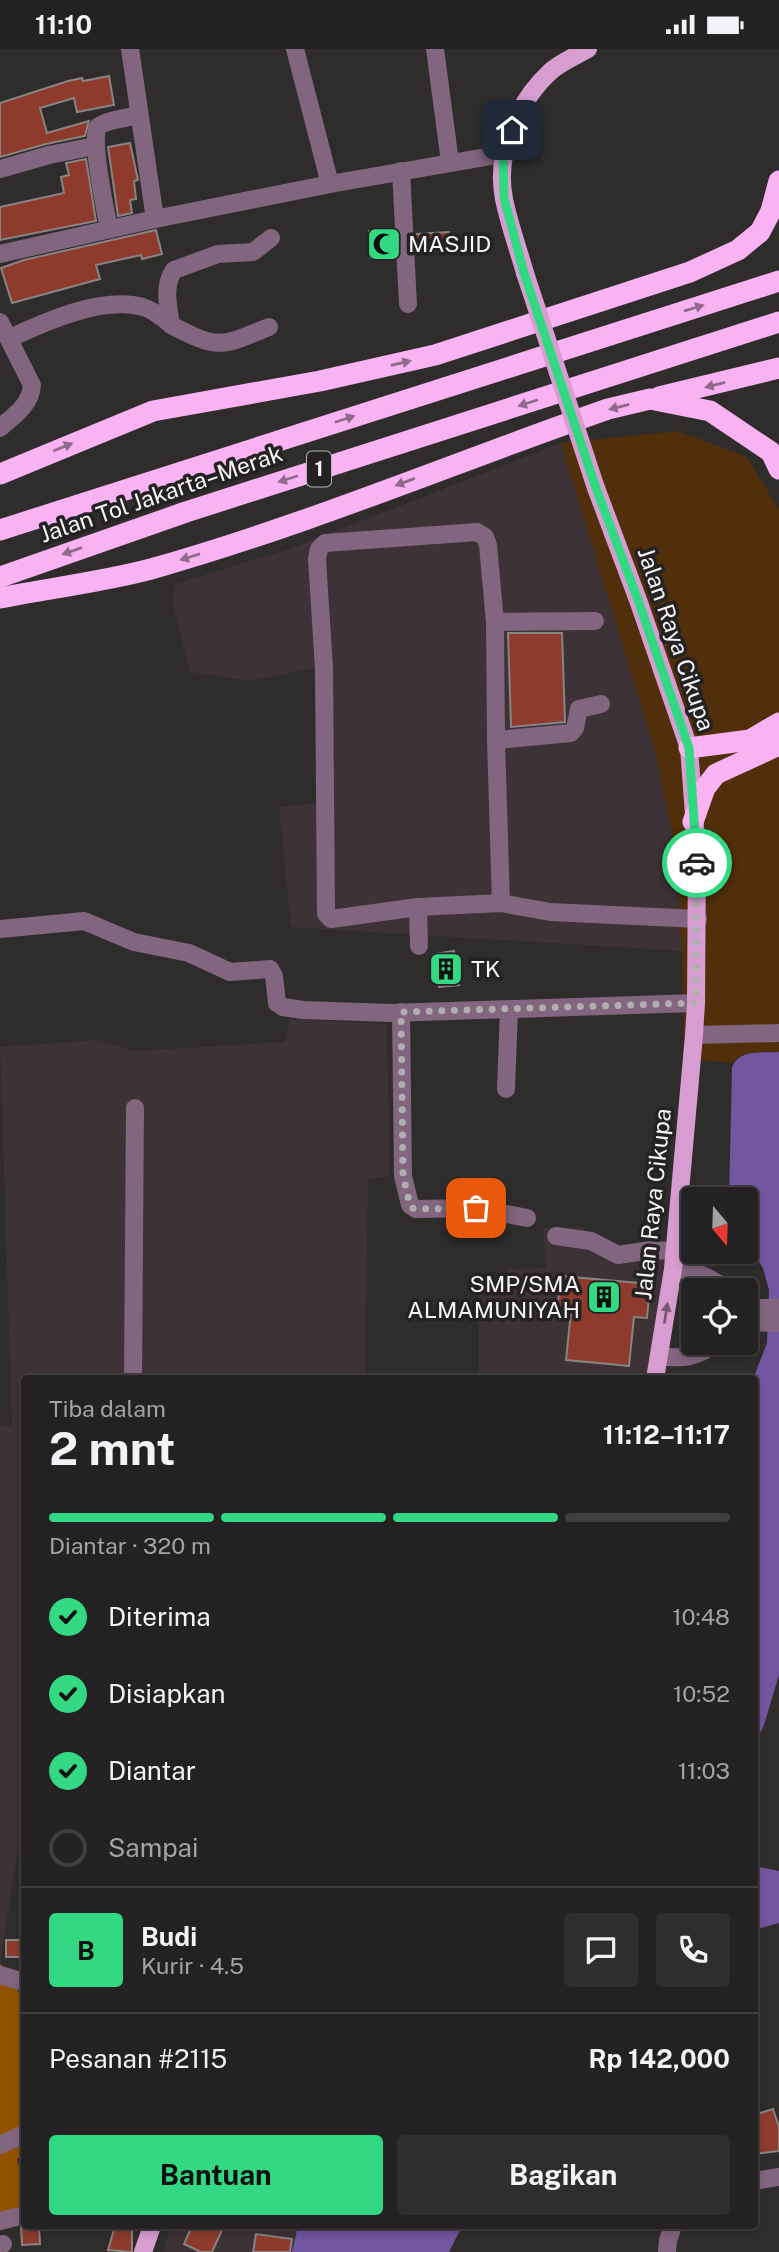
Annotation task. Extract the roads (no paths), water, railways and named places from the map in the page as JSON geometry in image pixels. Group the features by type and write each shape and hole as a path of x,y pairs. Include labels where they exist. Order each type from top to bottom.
{"highway":[{"path":"0,474 153,411 320,381 435,355 690,272 738,250 760,232 771,211 779,181"},
{"name":"Jalan Tol Jakarta–Merak","path":"0,530 779,281"},
{"name":"Jalan Tol Jakarta–Merak","path":"0,577 186,512 779,322"},
{"path":"0,598 148,569 201,554 299,522 608,409 779,369"},
{"path":"650,399 710,411 771,452 779,469"},
{"path":"689,748 750,740 779,723"},
{"path":"694,821 705,788 716,774 779,745"}],"main road":[{"name":"Jalan Raya Cikupa","path":"588,49 551,70 532,94 512,130 503,155 504,198 524,273 596,488 689,748 697,854 696,1003 674,1260 655,1375"},
{"path":"143,2252 151,2229"}],"street":[{"path":"130,49 155,219"},
{"path":"295,49 330,184"},
{"path":"435,49 450,162"},
{"path":"108,229 95,146 96,130 99,125 139,115"},
{"path":"0,169 95,146"},
{"path":"0,254 330,184 503,155"},
{"path":"401,171 408,304"},
{"path":"171,324 167,300 170,276 174,270 218,254 253,252 271,239"},
{"path":"10,338 73,313 120,305 145,307 200,340 221,344 270,327"},
{"path":"0,322 32,385 31,394 23,407 0,428"},
{"path":"500,903 495,622 485,537 477,532 325,543 319,549 317,559 324,668 326,915 331,919 418,907 500,903 550,912 698,919"},
{"path":"495,622 595,621"},
{"path":"495,740 572,732 579,709 601,704"},
{"path":"418,907 419,946"},
{"path":"0,929 84,921 134,942 190,953 230,972 270,969 274,976 277,1003 282,1007 303,1010 401,1012 696,1003"},
{"path":"506,1089 509,1009"},
{"path":"401,1012 403,1176 410,1205 416,1209 476,1208 527,1218"},
{"path":"694,1035 779,1033"},
{"path":"133,1375 135,1108"},
{"path":"556,1236 591,1241 618,1255 651,1249 708,1278"},
{"path":"758,1308 779,1308"},
{"path":"758,1322 779,1323"},
{"path":"659,1356 677,1358 696,1355"},
{"path":"0,1975 21,1981"},
{"path":"0,2145 21,2135"},
{"path":"758,2180 779,2177"},
{"path":"0,2221 21,2216"},
{"path":"667,2252 672,2229"}],"place":[{"name":"MASJID","path":"384,244"},
{"name":"TK","path":"446,969"},
{"name":"SMP/SMA ALMAMUNIYAH","path":"604,1297"}]}
